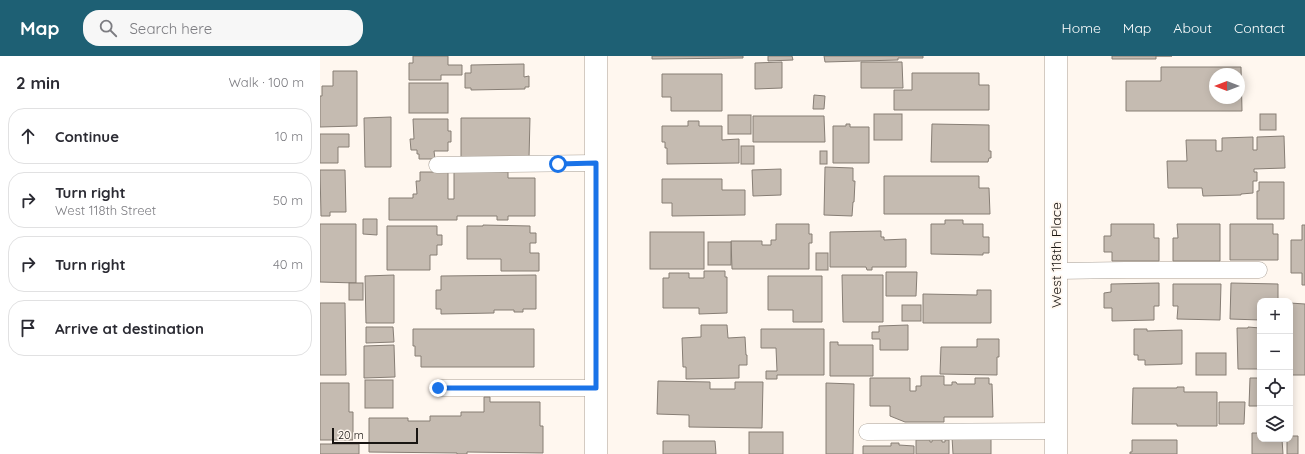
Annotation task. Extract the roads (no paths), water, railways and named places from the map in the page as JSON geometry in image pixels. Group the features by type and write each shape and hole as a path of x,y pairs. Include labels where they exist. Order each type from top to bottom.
{"street":[{"path":"596,56 596,454"},
{"name":"West 118th Place","path":"1056,56 1056,454"}],"lane":[{"path":"438,165 596,163"},
{"path":"1056,271 1259,270"},
{"path":"438,388 596,388"},
{"path":"867,432 1056,431"}]}
